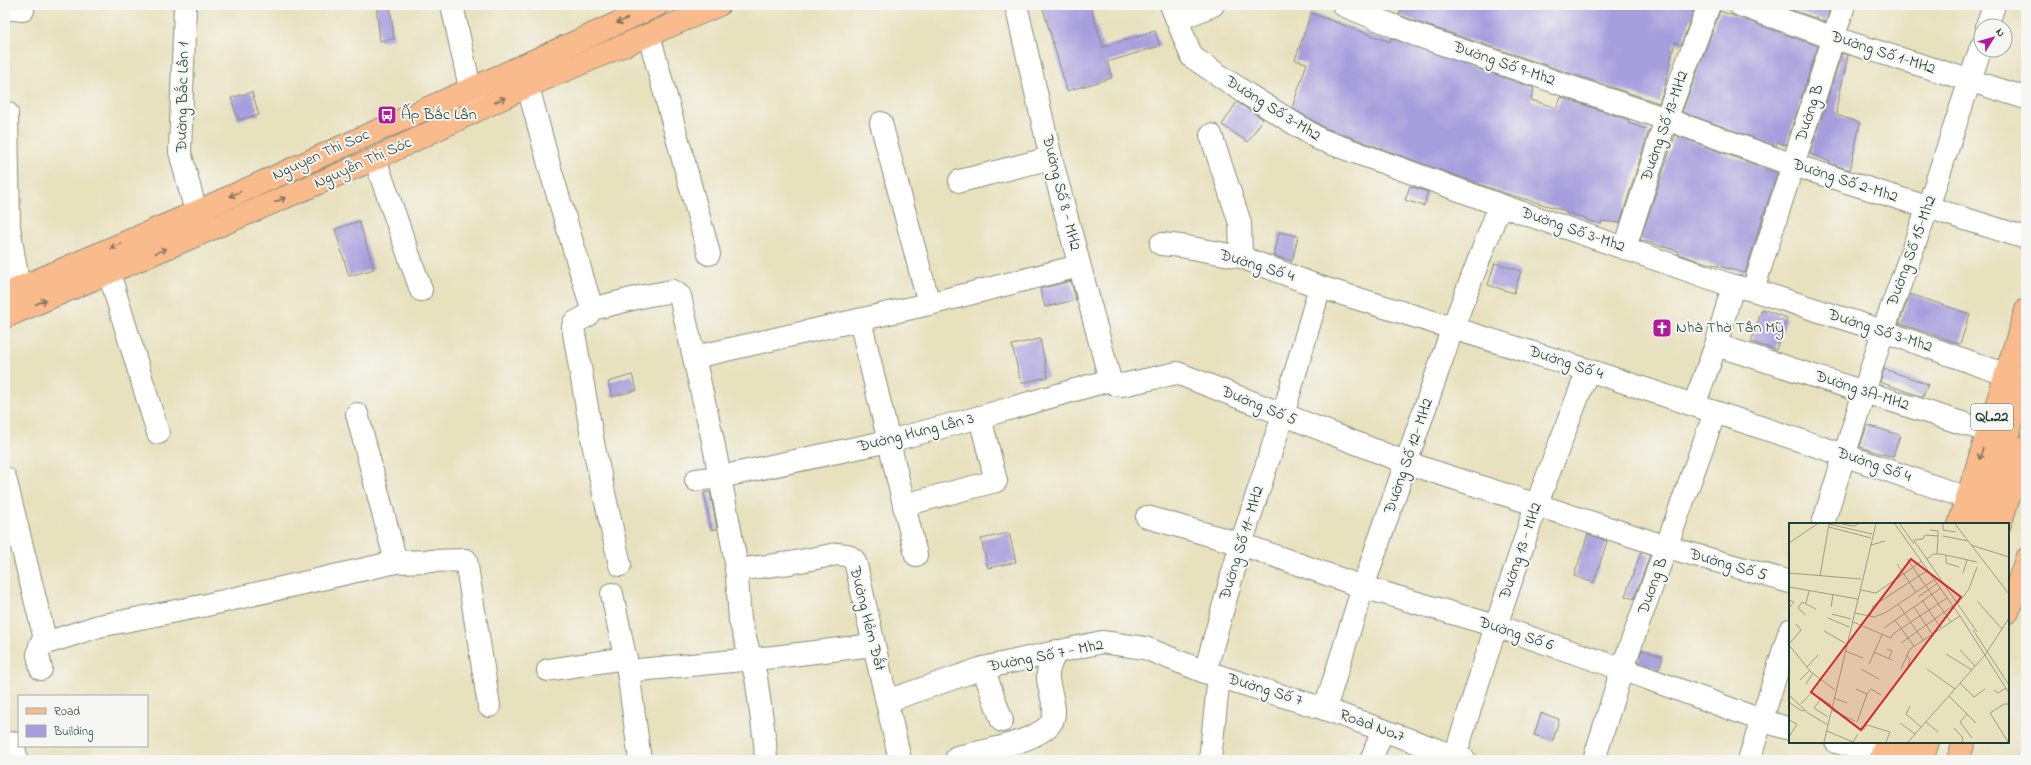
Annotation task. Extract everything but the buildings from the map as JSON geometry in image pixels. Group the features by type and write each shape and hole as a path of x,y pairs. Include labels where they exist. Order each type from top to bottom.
{"main road":[{"name":"Nguyen Thi Soc","path":"12,290 196,212 658,5"},
{"name":"Nguyễn Thị Sóc","path":"5,317 375,159 528,86 719,5"},
{"name":"QL.22","path":"2000,523 2017,442 2019,378 2026,310"},
{"name":"QL.22","path":"1959,523 1988,431 2019,378"},
{"name":"QL.22","path":"1980,523 2017,442"},
{"path":"2009,609 2026,559"},
{"path":"1904,760 1909,743"},
{"path":"1922,760 1928,743"},
{"path":"1958,760 1964,743"}],"street":[{"name":"Đường Bắc Lân 1","path":"185,5 180,152 196,212"},
{"path":"452,5 470,88 479,110"},
{"name":"Đường Số 8 - MH2","path":"1016,5 1051,158 1110,380"},
{"path":"1174,12 1212,5"},
{"name":"Đường Số 9-Mh2","path":"1343,5 1416,35 1666,119"},
{"name":"Đường Số 13-MH2","path":"1625,248 1666,119 1708,5"},
{"name":"Đường Số 1-MH2","path":"1740,5 1834,38 1970,82 2026,98"},
{"name":"Dường B","path":"1694,405 1716,345 1743,288 1793,165 1844,5"},
{"path":"1990,18 1994,5"},
{"name":"Đường Số 3-Mh2","path":"1174,12 1192,57 1246,94 1319,139 1500,205 1625,248 1743,288 1883,331 2019,378"},
{"path":"649,34 709,254"},
{"name":"Đường Số 15-Mh2","path":"1823,523 1863,391 1928,207 1978,58"},
{"path":"522,65 551,172 592,309"},
{"path":"7,113 9,227 12,290"},
{"name":"Đường Số 2-Mh2","path":"1666,119 1793,165 2026,238"},
{"path":"881,123 929,304"},
{"path":"1211,135 1240,223 1242,257"},
{"path":"960,181 1051,158"},
{"path":"375,159 420,290"},
{"name":"Đường Số 12- MH2","path":"1325,709 1363,587 1453,327 1500,205"},
{"name":"Đường Số 4","path":"1161,244 1242,257 1320,286 1588,370 1844,455 1967,498"},
{"path":"695,357 929,304 1079,266"},
{"path":"109,273 158,433"},
{"path":"1283,415 1320,286"},
{"path":"620,566 594,448 573,327 574,322 586,316 592,309 668,291 677,292 680,296 695,357 720,477 736,570 740,620 760,699 766,760"},
{"path":"860,320 916,554"},
{"name":"Đường 3A-MH2","path":"1716,345 1988,431 2017,442"},
{"name":"Đường 13 - MH2","path":"1460,758 1496,626 1536,506 1588,370"},
{"name":"Đường Số 5","path":"1110,380 1115,384 1122,385 1177,373 1407,463 1536,506 1667,547 1789,582"},
{"name":"Đường Hưng Lân 3","path":"696,480 720,477 889,441 1110,380"},
{"name":"Dương B","path":"1594,760 1622,669 1715,412"},
{"path":"357,414 396,562"},
{"name":"Đường Số 11- MH2","path":"1206,759 1212,674 1240,544 1283,415"},
{"path":"904,505 996,481 980,417"},
{"path":"5,478 46,642"},
{"name":"Đường Số 6","path":"1147,517 1240,544 1363,587 1496,626 1789,729"},
{"name":"Đường Hẻm Đắt","path":"736,570 790,563 837,554 847,556 854,560 900,760"},
{"path":"41,669 38,649 40,645 99,626 202,606 396,562 466,560 489,706"},
{"path":"612,594 627,664 640,760"},
{"path":"1749,760 1789,633"},
{"name":"Đường Số 7 - Mh2","path":"887,701 983,668 1102,642 1144,648 1212,674"},
{"path":"548,670 627,664 751,660 873,645"},
{"path":"957,757 1005,746 1026,738 1050,724 1054,717 1054,709 1047,678 1047,669 1057,651"},
{"path":"983,668 1002,721"},
{"name":"Đường Số 7","path":"1212,674 1325,709"},
{"name":"Road No.7","path":"1325,709 1460,758"},
{"path":"1371,760 1383,730"},
{"path":"1841,743 1882,752"}],"place":[{"name":"Ấp Bắc Lân","path":"387,115"},
{"name":"Nhà Thờ Tân Mỹ","path":"1662,328"}]}
